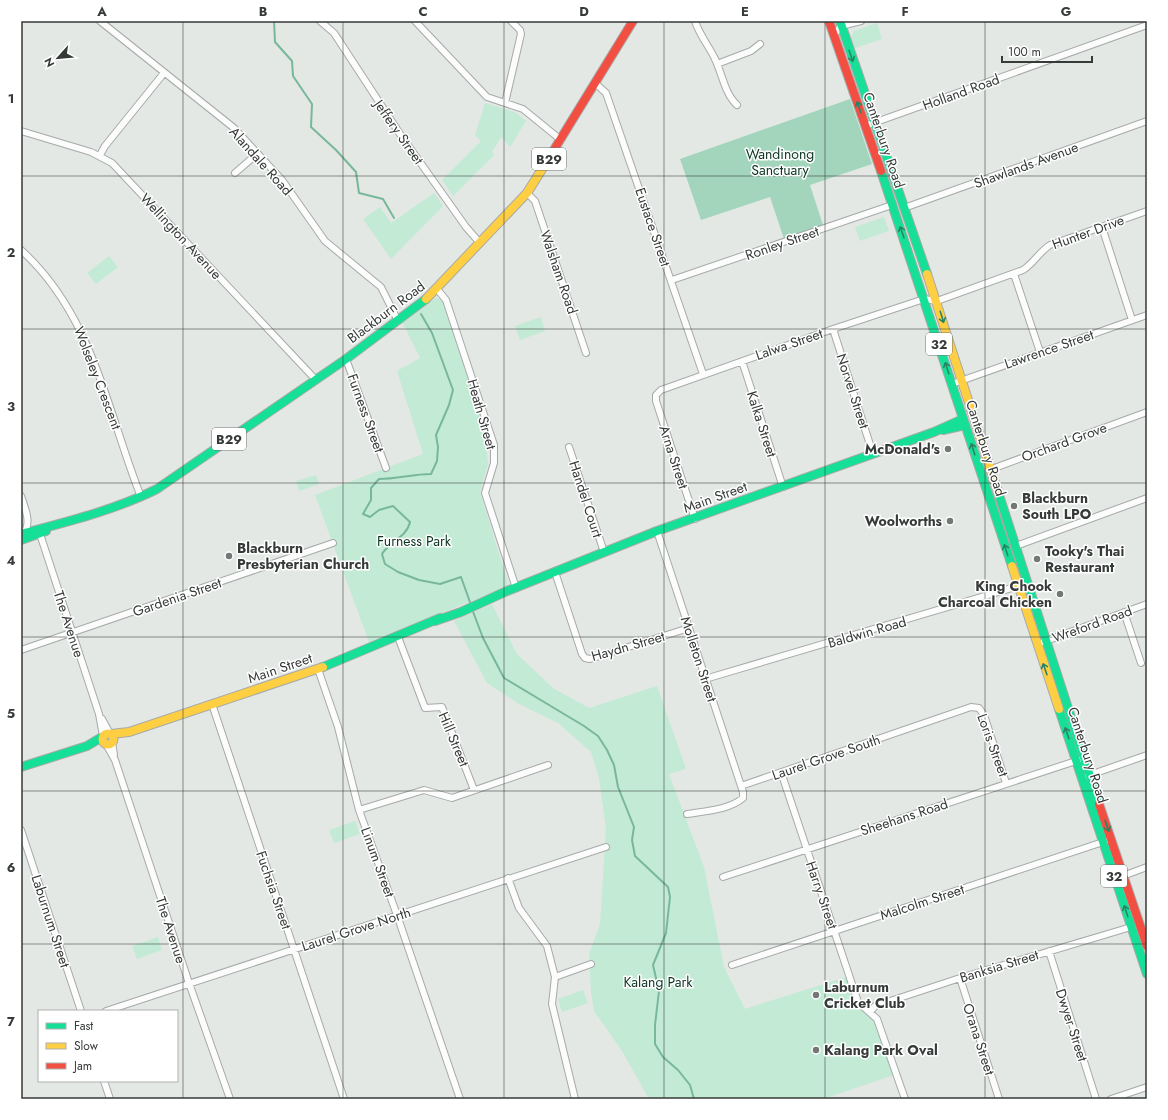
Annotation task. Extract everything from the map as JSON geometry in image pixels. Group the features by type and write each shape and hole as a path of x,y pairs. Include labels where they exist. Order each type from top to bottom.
{"main road":[{"name":"Blackburn Road","path":"23,533 65,522 141,497 157,489 346,359 398,321 437,289 527,193 596,84 633,21"},
{"name":"Canterbury Road","path":"829,21 924,299 1037,644 1080,759 1103,842 1147,974"},
{"name":"Canterbury Road","path":"842,27 874,123 937,301 1046,640 1080,759"},
{"path":"892,205 903,205"},
{"name":"Main Street","path":"21,767 318,669 398,637 435,620 657,531 695,519 974,418"},
{"name":"Blackburn Road","path":"21,540 38,530"},
{"name":"Canterbury Road","path":"1086,777 1112,840 1147,946"}],"street":[{"name":"Alandale Road","path":"100,21 234,128 282,180 324,241 381,287 398,321"},
{"name":"Jeffery Street","path":"320,21 334,33 400,134 466,227 480,243"},
{"path":"415,21 490,99 523,109 560,140"},
{"path":"504,103 521,34 520,30 511,21"},
{"path":"695,21 717,64 727,91 737,105"},
{"path":"834,35 842,27 861,21"},
{"name":"Holland Road","path":"865,126 1147,25"},
{"path":"717,64 751,51 760,44"},
{"path":"100,155 105,146 164,73"},
{"name":"Eustace Street","path":"596,84 606,93 672,280 703,374"},
{"name":"Shawlands Avenue","path":"903,205 1147,121"},
{"name":"Wellington Avenue","path":"21,131 100,155 112,163 315,379"},
{"path":"235,172 257,154"},
{"name":"Walsham Road","path":"527,193 535,201 586,353"},
{"name":"Ronley Street","path":"672,280 892,205"},
{"name":"Hunter Drive","path":"924,299 937,301 1014,274 1031,265 1043,249 1050,245 1147,210"},
{"path":"1102,227 1132,320"},
{"name":"Wolseley Crescent","path":"21,250 30,258 61,295 85,338 106,392 141,497"},
{"path":"1014,274 1040,352"},
{"name":"Heath Street","path":"437,289 446,300 494,445 494,463 485,493 516,588"},
{"name":"Lalwa Street","path":"656,395 661,390 703,374 924,299"},
{"name":"Lawrence Street","path":"952,384 1147,315"},
{"name":"Norvel Street","path":"833,329 873,454"},
{"name":"Furness Street","path":"346,359 386,468"},
{"name":"Kalka Street","path":"742,361 783,487"},
{"name":"Arna Street","path":"656,395 656,401 695,519"},
{"name":"Orchard Grove","path":"981,472 1147,412"},
{"name":"Handel Court","path":"569,447 604,552"},
{"path":"21,496 27,515 27,528 23,533"},
{"path":"1016,546 1147,498"},
{"name":"The Avenue","path":"27,515 38,530 189,983 230,1099"},
{"name":"Molleton Street","path":"657,531 741,786"},
{"name":"Gardenia Street","path":"21,650 333,543"},
{"name":"Haydn Street","path":"555,572 582,654 585,658 590,659 689,628"},
{"name":"Baldwin Road","path":"705,679 1028,584"},
{"name":"Wreford Road","path":"1037,644 1147,604"},
{"path":"1124,612 1141,664"},
{"name":"Hill Street","path":"398,637 425,708 442,707 474,790"},
{"name":"Linum Street","path":"318,669 338,727 359,810 397,915 460,1099"},
{"name":"Fuchsia Street","path":"212,704 344,1099"},
{"name":"Laurel Grove South","path":"741,786 971,707 979,708"},
{"name":"Loris Street","path":"979,708 984,715 1006,783"},
{"path":"1086,777 1147,755"},
{"name":"Sheehans Road","path":"723,877 1080,759"},
{"path":"359,810 424,790 452,798 548,765"},
{"name":"Harry Street","path":"781,772 858,1002 877,1019 905,1099"},
{"path":"687,814 718,808 738,802 743,798 741,786"},
{"name":"Laburnum Street","path":"21,830 81,1010"},
{"name":"Malcolm Street","path":"732,965 1112,840"},
{"name":"Laurel Grove North","path":"109,1010 606,847"},
{"path":"1115,879 1147,867"},
{"path":"508,878 519,908 547,946 555,977 552,1004 575,1099"},
{"name":"Banksia Street","path":"870,1012 875,1006 960,978 1131,927"},
{"name":"Dwyer Street","path":"1048,951 1096,1099"},
{"path":"555,977 591,964"},
{"name":"Orana Street","path":"960,978 999,1099"},
{"path":"104,1082 110,1099"},
{"path":"1111,1099 1147,1088"}],"green space":[{"path":"877,23 882,39 855,48 851,37 854,31"},
{"name":"Wandinong Sanctuary","path":"850,99 872,164 810,185 823,225 784,239 770,197 701,220 680,159"},
{"path":"485,103 515,112 526,121 510,147 501,137 492,152 494,155 453,196 442,180 481,141 475,135"},
{"path":"434,193 443,206 391,259 363,219 380,207 391,223"},
{"path":"884,217 889,231 860,241 855,227"},
{"path":"109,256 118,267 96,284 87,273"},
{"name":"Furness Park","path":"436,298 442,300 484,426 488,464 480,492 509,586 369,642 315,495 423,454 397,371 420,358 402,322"},
{"path":"541,317 545,331 520,340 515,326"},
{"path":"316,475 319,484 299,491 296,481"},
{"name":"Kalang Park","path":"492,604 517,654 553,688 589,708 657,686 686,769 669,774 704,867 724,967 745,1009 846,977 855,1008 874,1014 894,1075 823,1099 649,1099 622,1051 594,1011 591,992 589,954 600,924 606,829 599,778 591,752 558,723 519,704 487,683 454,621"},
{"path":"355,821 360,834 334,843 329,830"},
{"path":"158,937 162,950 137,959 132,946"},
{"path":"583,990 588,1003 562,1012 558,999"}],"waterway":[{"path":"274,21 275,42 292,61 293,76 312,104 311,127 336,150 356,172 359,193 383,199 394,218"},
{"path":"421,314 432,333 453,390 449,405 436,435 438,447 437,461 431,474 379,479 371,488 371,500 363,514 370,517 379,510 393,506 410,522 402,536 389,546 382,554 385,564 398,572 419,580 440,584 461,577 471,605"},
{"path":"472,609 483,638 504,678 598,736 614,765 618,787 634,827 632,840 635,856 668,887 670,897 666,933 653,965 659,991 655,1025 655,1044 663,1057 678,1070 690,1085 694,1099"}],"traffic: fast":[{"path":"840,21 927,274"},
{"path":"881,171 1012,566"},
{"path":"21,534 107,509 157,489 346,359 426,299"},
{"path":"435,621 461,612 507,591 657,531 934,432 963,419"},
{"path":"943,430 965,425"},
{"path":"998,492 1099,804"},
{"path":"21,540 46,531"},
{"path":"323,667 440,618"},
{"path":"1059,709 1147,974"},
{"path":"21,767 87,746 102,737"}],"traffic: slow":[{"path":"426,299 527,193 544,166"},
{"path":"927,274 998,492"},
{"path":"1012,566 1059,709"},
{"path":"111,734 129,732 323,667"},
{"path":"106,734 110,734 112,735 113,739 112,743 106,744 103,741 103,737 106,734"}],"traffic: jam":[{"path":"544,166 633,21"},
{"path":"829,21 881,171"},
{"path":"1099,804 1147,946"}],"place":[{"name":"McDonald's","path":"948,449"},
{"name":"Blackburn South LPO","path":"1014,506"},
{"name":"Woolworths","path":"950,521"},
{"name":"Blackburn Presbyterian Church","path":"229,556"},
{"name":"Tooky's Thai Restaurant","path":"1037,559"},
{"name":"King Chook Charcoal Chicken","path":"1060,594"},
{"name":"Laburnum Cricket Club","path":"816,995"},
{"name":"Kalang Park Oval","path":"816,1050"}]}
